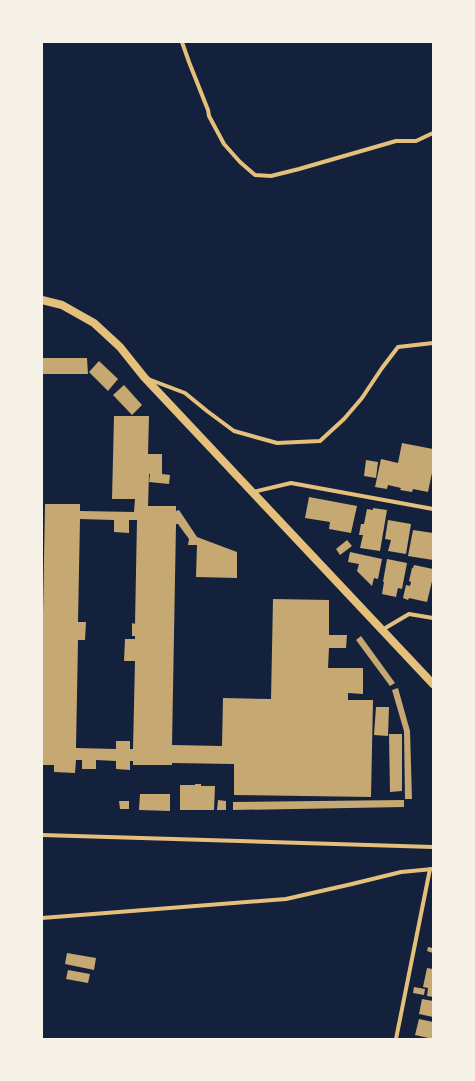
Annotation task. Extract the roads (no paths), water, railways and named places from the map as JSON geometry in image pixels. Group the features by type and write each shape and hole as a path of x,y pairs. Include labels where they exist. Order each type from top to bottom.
{"main road":[{"path":"42,300 62,305 94,323 120,347 144,377 433,684"}],"street":[{"path":"182,42 209,116 224,144 240,162 255,175 271,176 396,141 416,141 433,133"},
{"path":"144,377 185,393 234,431 277,443 320,441 344,419 362,398 398,346 433,343"},
{"path":"252,492 291,483 433,509"},
{"path":"382,630 409,614 433,618"},
{"path":"42,835 433,847"},
{"path":"42,918 286,899 401,872 432,869 396,1039"}]}
